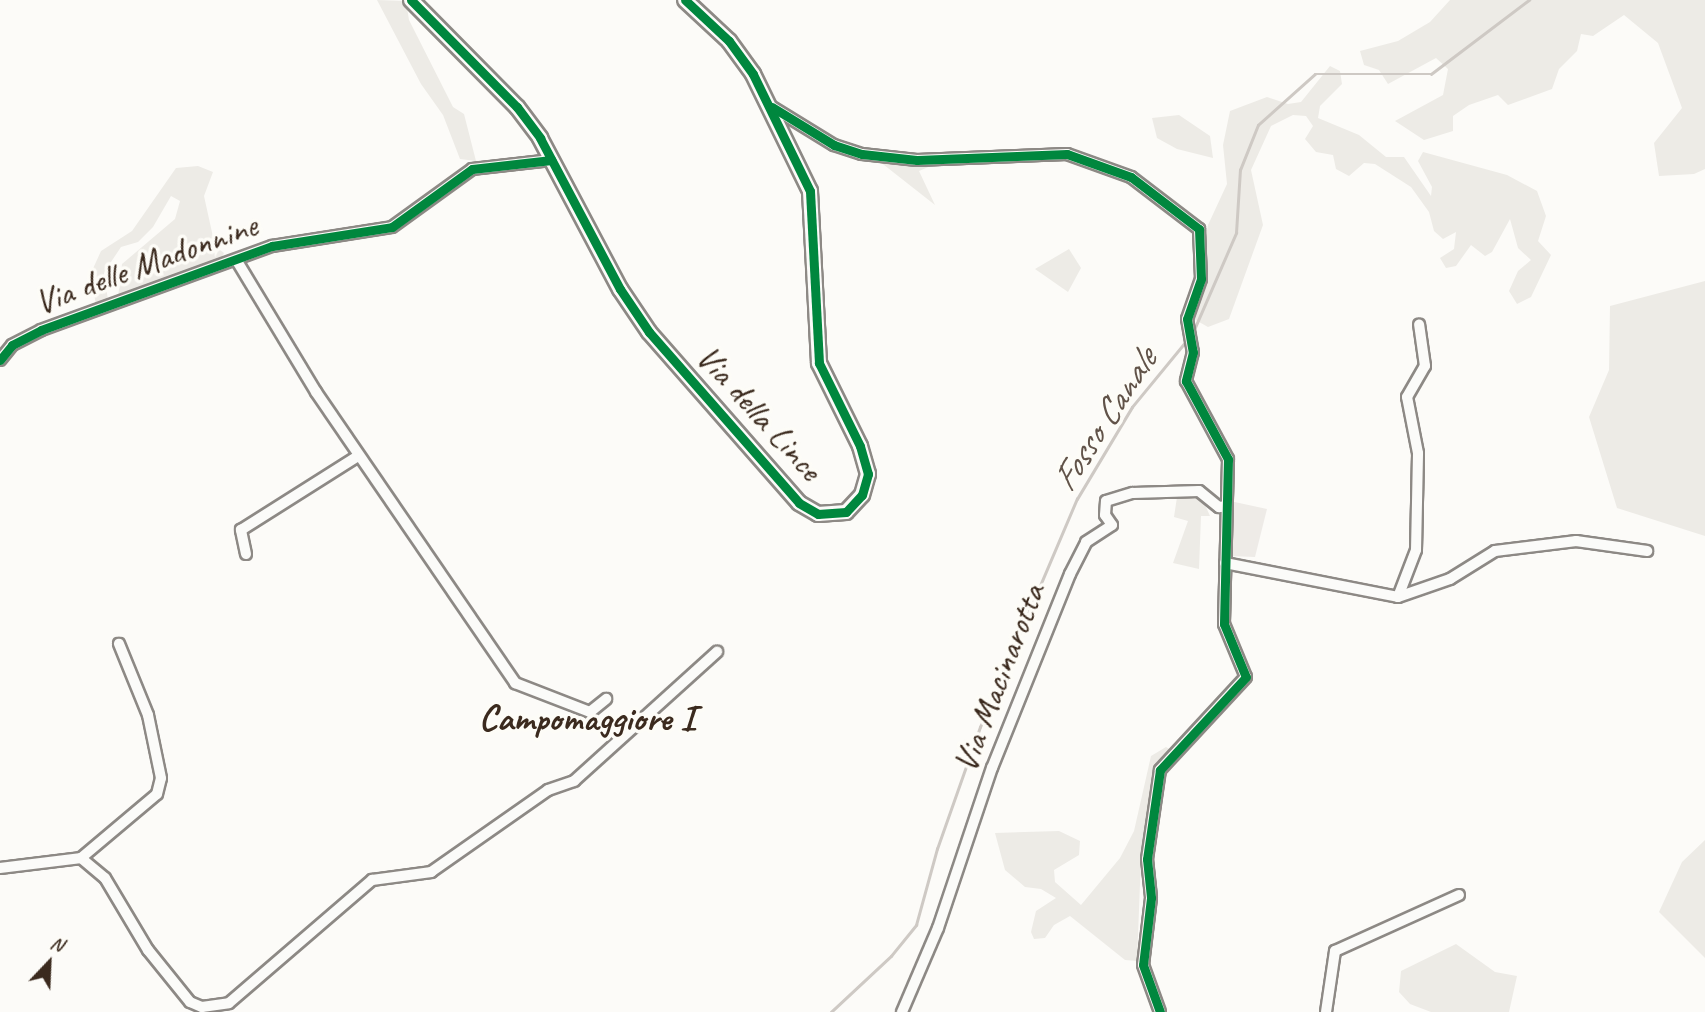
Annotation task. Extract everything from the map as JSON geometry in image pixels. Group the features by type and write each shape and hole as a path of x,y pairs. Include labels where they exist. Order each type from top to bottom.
{"street":[{"name":"Via della Lince","path":"411,0 517,107 551,160 620,289 649,332 799,503 818,514 846,512 865,486 865,461 819,363 814,212 803,169 772,107 729,41 685,0"},
{"path":"772,107 855,153 918,160 1067,154 1131,177 1180,211 1199,229 1201,279 1187,319 1193,352 1186,381 1228,459 1224,624 1246,677 1160,770 1147,859 1151,898 1143,965 1160,1012"},
{"name":"Via delle Madonnine","path":"0,360 12,345 41,330 237,261 272,246 393,227 472,169 551,160"},
{"path":"237,261 358,456 515,683 590,712 606,699"},
{"path":"1398,597 1416,550 1418,453 1407,397 1425,366 1419,324"},
{"path":"246,554 241,530 358,456"},
{"name":"Via Macinarotta","path":"902,1012 938,928 992,768 1070,574 1086,542 1112,525 1105,515 1106,500 1133,493 1199,491 1219,507 1227,506"},
{"path":"1225,563 1398,597 1450,579 1495,551 1576,541 1647,551"},
{"path":"0,868 81,858 160,787 148,715 119,644"},
{"path":"81,858 105,877 148,950 190,1002 202,1007 229,1003 372,880 431,872 548,790 574,781 718,652"},
{"path":"1326,1012 1335,951 1459,895"}],"shaded area":[{"path":"377,0 406,1 409,20 453,107 464,114 476,161 460,159 443,115 421,84"},
{"path":"1450,0 1705,0 1705,169 1694,174 1659,176 1654,143 1682,108 1658,43 1624,15 1593,36 1581,34 1577,51 1559,69 1552,89 1508,105 1498,95 1469,105 1453,116 1453,131 1424,140 1395,121 1443,95 1448,69 1436,58 1388,84 1379,70 1364,65 1360,51 1398,41 1430,22"},
{"path":"1330,66 1340,71 1342,84 1320,106 1318,118 1359,135 1386,157 1404,157 1431,196 1432,187 1418,161 1423,152 1507,175 1537,191 1546,216 1538,241 1551,255 1531,297 1517,304 1509,291 1518,271 1531,260 1518,248 1510,219 1492,252 1485,256 1471,245 1456,266 1446,268 1440,258 1454,249 1456,232 1443,239 1434,231 1429,212 1411,187 1375,164 1364,163 1349,176 1336,169 1333,155 1316,152 1305,139 1313,126 1306,116 1293,115 1271,126 1251,170 1263,225 1229,319 1208,327 1192,318 1208,225 1227,184 1223,145 1230,111 1267,97 1288,104 1301,102"},
{"path":"1179,115 1210,136 1213,158 1177,149 1157,138 1152,118"},
{"path":"879,161 933,165 919,171 935,205"},
{"path":"198,166 213,172 204,196 215,246 224,253 221,259 118,297 122,264 175,219 180,201 171,196 153,227 138,242 121,247 104,273 108,300 96,306 91,273 101,251 132,231 176,168"},
{"path":"1069,249 1081,268 1068,292 1035,269"},
{"path":"1705,281 1705,536 1617,508 1589,417 1609,370 1610,306"},
{"path":"1177,497 1202,498 1210,516 1201,516 1199,569 1173,563 1188,521 1174,517"},
{"path":"1230,501 1267,509 1255,557 1229,556"},
{"path":"1166,747 1171,750 1159,765 1141,859 1137,961 1125,960 1070,916 1054,925 1045,938 1034,939 1031,932 1036,911 1056,898 1041,889 1025,887 1005,870 995,833 1059,831 1080,841 1079,855 1054,870 1055,882 1081,905 1120,858 1134,831 1151,756"},
{"path":"1705,840 1705,958 1659,912 1682,862"},
{"path":"1456,944 1495,972 1517,976 1509,1012 1431,1012 1410,1004 1399,992 1401,971"}],"waterway":[{"name":"Fosso Canale","path":"1193,332 1236,233 1240,170 1258,125 1315,74 1431,74 1529,0"},
{"name":"Fosso Canale","path":"831,1012 891,956 916,925 937,849 980,727 1077,499 1132,407 1187,340"}],"cycle path":[{"path":"411,0 517,107 540,138 620,289 649,332 799,503 818,514 846,512 862,495 868,474 860,446 819,363 810,191 753,74 729,41 685,0"},
{"path":"772,107 834,145 862,154 917,160 1067,154 1131,177 1199,229 1201,279 1187,319 1193,352 1186,381 1228,459 1224,624 1246,677 1160,770 1147,859 1151,898 1143,965 1160,1012"},
{"path":"0,360 12,345 41,330 272,246 392,227 472,169 551,160"}],"district":[{"name":"Campomaggiore I","path":"587,718"}]}
